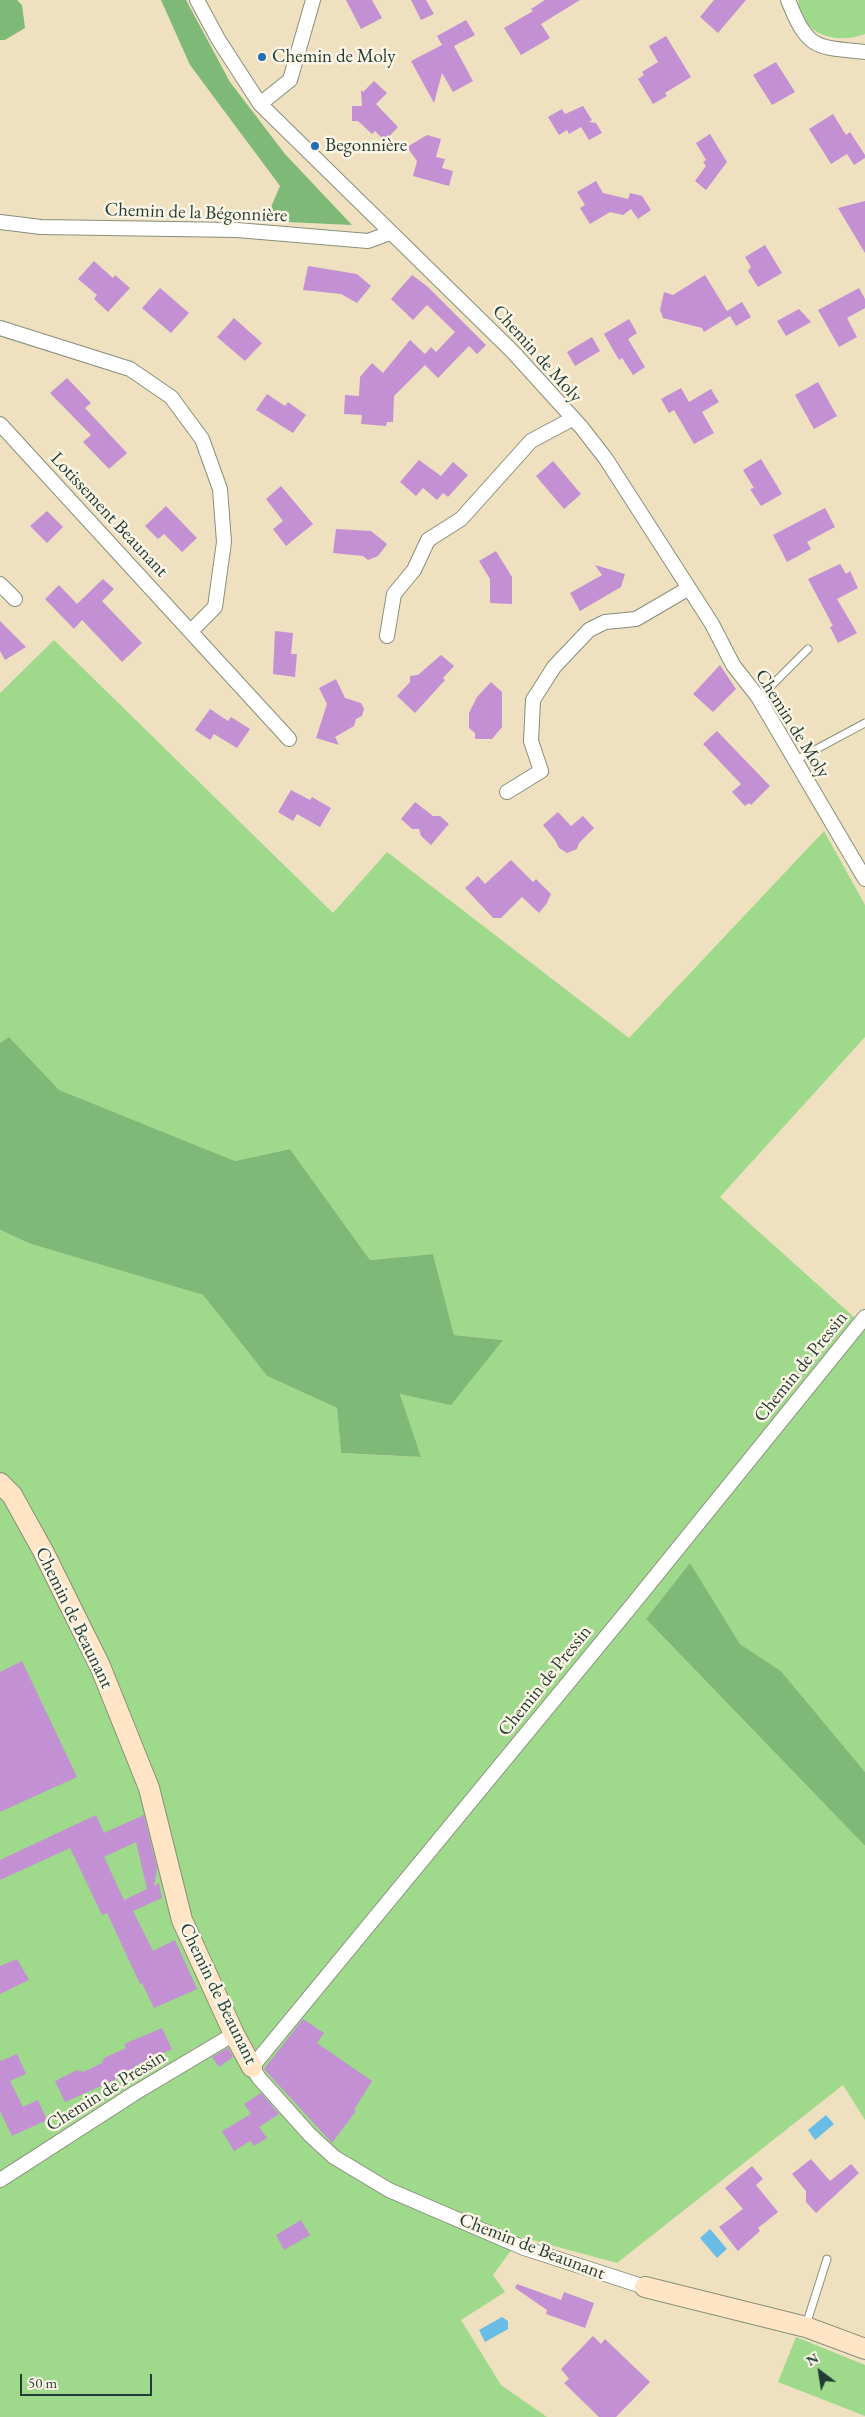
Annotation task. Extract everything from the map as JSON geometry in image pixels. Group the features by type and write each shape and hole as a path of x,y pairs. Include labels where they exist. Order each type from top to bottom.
{"street":[{"name":"Chemin de Moly","path":"197,0 218,40 260,104 513,352 606,459 689,588 733,665 758,697 796,760 801,774 865,879"},
{"path":"260,104 290,80 313,0"},
{"path":"788,0 803,34 822,48 865,52"},
{"name":"Chemin de la Bégonnière","path":"0,222 42,228 237,230 368,241 390,233"},
{"path":"0,328 130,368 170,397 202,439 220,489 224,542 215,607 192,631"},
{"name":"Chemin de Moly","path":"387,636 394,594 414,570 428,540 461,519 531,441 572,420"},
{"name":"Lotissement Beaunant","path":"0,424 192,631 289,739"},
{"path":"0,584 15,599"},
{"path":"507,792 541,771 531,741 533,700 554,666 589,630 605,622 636,619 689,588"},
{"name":"Chemin de Pressin","path":"252,2067 627,1612 865,1317"},
{"name":"Chemin de Beaunant","path":"0,1483 12,1496 43,1551 100,1666 149,1788 182,1920 234,2034 259,2078 297,2120 334,2157 389,2190 524,2248 646,2287 806,2327 865,2349"},
{"name":"Chemin de Pressin","path":"0,2180 135,2093 234,2034"}],"lane":[{"path":"758,697 808,649"},
{"path":"796,760 865,723"},
{"path":"806,2327 827,2259"}],"green space":[{"path":"0,0 17,0 22,5 25,28 5,40 0,40"},
{"path":"161,0 186,0 230,82 285,154 352,225 265,221 280,186 190,65"},
{"path":"798,0 865,0 865,34 843,38 822,34 805,22 800,12"},
{"path":"54,640 333,913 387,852 629,1038 824,831 865,905 865,1037 720,1197 865,1327 865,1772 781,1671 740,1644 690,1564 646,1619 865,1846 865,2120 843,2085 617,2263 521,2237 493,2275 505,2292 461,2320 501,2385 547,2417 0,2417 0,1230 31,1244 203,1295 267,1376 337,1408 341,1453 420,1457 400,1393 502,1340 454,1335 433,1254 370,1260 290,1149 235,1161 58,1090 9,1037 0,1043 0,693"},
{"path":"9,1037 59,1090 235,1161 290,1149 370,1260 433,1254 454,1335 503,1340 451,1405 400,1394 421,1457 341,1453 337,1408 267,1376 203,1295 31,1244 0,1230 0,1043"},
{"path":"690,1563 740,1644 781,1671 865,1772 865,1846 646,1619"},
{"path":"796,2337 865,2365 865,2416 778,2382"}],"water":[{"path":"826,2115 834,2124 815,2140 808,2130"},
{"path":"710,2229 727,2249 717,2258 700,2238"},
{"path":"502,2317 508,2321 508,2329 485,2342 479,2330"}],"building":[{"path":"346,0 372,0 382,18 361,29"},
{"path":"411,0 426,0 434,14 421,20"},
{"path":"545,0 580,0 541,24 550,38 521,55 504,28 533,11 531,9"},
{"path":"714,0 746,0 718,33 700,17"},
{"path":"466,20 475,35 454,46 473,81 453,92 442,73 434,103 411,61 442,45 437,36"},
{"path":"666,36 691,77 665,93 667,96 653,104 638,79 644,75 642,72 658,62 649,46"},
{"path":"776,62 795,92 772,105 753,75"},
{"path":"374,81 387,93 376,104 398,127 385,141 375,131 372,134 358,121 352,121 352,106 362,106 361,90 363,92"},
{"path":"583,106 592,120 589,122 596,123 602,133 589,140 581,127 569,134 567,130 559,135 548,117 562,109 565,114"},
{"path":"833,114 846,135 850,132 865,155 865,158 854,165 847,154 831,164 809,129"},
{"path":"710,134 727,162 706,190 695,181 706,166 703,162 706,160 696,143"},
{"path":"427,135 441,139 436,157 445,159 442,168 453,171 449,186 413,176 417,161 407,147"},
{"path":"596,181 603,193 628,199 630,193 642,196 651,210 638,219 631,209 623,215 610,212 590,224 580,208 585,205 577,192"},
{"path":"865,201 865,253 838,208"},
{"path":"765,245 782,273 758,287 748,271 751,267 745,257"},
{"path":"94,261 113,278 115,275 130,288 108,312 94,299 97,295 78,279"},
{"path":"308,266 357,274 371,286 357,303 341,294 303,290"},
{"path":"412,275 428,287 486,345 477,354 469,346 438,378 425,365 394,396 393,422 387,422 386,426 361,424 362,415 344,414 345,395 359,396 360,377 372,363 383,373 410,340 425,354 431,347 436,352 455,332 427,305 413,320 391,299"},
{"path":"705,275 727,311 742,302 751,317 736,326 730,316 704,332 702,328 663,318 660,310 664,292 673,295"},
{"path":"160,288 189,313 171,333 142,308"},
{"path":"859,288 865,299 865,308 847,318 857,337 839,347 818,310"},
{"path":"799,309 811,322 786,336 777,321"},
{"path":"234,318 262,343 245,361 217,337"},
{"path":"629,319 637,333 628,339 645,367 633,375 622,358 619,360 604,334"},
{"path":"592,337 600,351 575,366 567,352"},
{"path":"67,378 91,403 85,408 127,453 109,469 83,442 91,435 50,393"},
{"path":"818,382 837,416 814,429 795,395"},
{"path":"681,388 689,402 711,389 719,402 702,412 714,433 694,444 674,410 669,413 661,399"},
{"path":"267,394 285,406 288,402 306,415 293,433 256,410"},
{"path":"761,459 782,494 761,506 750,489 754,488 743,470"},
{"path":"419,460 441,476 453,462 468,475 448,497 443,493 437,500 423,488 416,496 400,482"},
{"path":"553,461 581,494 564,509 536,476"},
{"path":"281,486 313,524 286,546 273,529 283,521 266,499"},
{"path":"166,506 197,538 182,552 164,534 158,539 145,526"},
{"path":"825,508 835,527 807,542 811,549 787,562 773,535"},
{"path":"47,511 63,527 47,543 30,526"},
{"path":"336,529 371,531 387,544 378,556 368,560 363,556 333,553"},
{"path":"496,551 512,577 512,604 490,603 490,579 479,561"},
{"path":"840,564 846,574 850,571 858,588 837,599 857,633 838,643 830,627 833,626 808,579"},
{"path":"595,565 625,574 621,587 580,611 570,593 602,575"},
{"path":"103,579 114,589 102,601 142,643 122,662 82,620 74,629 45,599 59,585 77,604"},
{"path":"0,621 26,647 5,660 0,651"},
{"path":"275,631 293,633 291,654 297,654 295,677 273,674"},
{"path":"441,655 454,666 443,678 445,680 415,713 397,696 410,682 410,676 418,675"},
{"path":"720,665 736,689 713,712 693,694"},
{"path":"336,679 345,698 361,703 364,709 362,716 356,719 354,726 335,737 339,745 316,738 327,704 319,688"},
{"path":"491,682 502,692 502,727 492,739 475,739 475,733 469,728 469,713 477,697"},
{"path":"210,709 228,721 231,717 250,729 237,748 214,734 210,740 195,730"},
{"path":"717,731 770,786 751,805 749,803 745,806 732,792 741,784 703,744"},
{"path":"291,790 310,800 312,797 331,808 320,827 297,814 293,821 278,812"},
{"path":"415,802 433,816 440,816 449,824 431,845 421,836 419,829 412,829 401,819"},
{"path":"558,812 571,826 583,816 594,828 579,843 577,849 567,853 559,848 543,825"},
{"path":"511,860 533,882 536,879 551,894 539,913 522,897 501,918 493,918 465,888 478,876 485,884"},
{"path":"22,1661 77,1777 0,1812 0,1672"},
{"path":"96,1815 104,1833 144,1815 157,1868 154,1886 159,1883 162,1898 133,1911 153,1951 175,1940 197,1989 154,2008 142,1983 140,1984 107,1913 102,1915 70,1848 0,1880 0,1860","holes":["136,1842 147,1889 124,1900 104,1857"]},
{"path":"17,1959 29,1980 0,1994 0,1966"},
{"path":"303,2019 324,2033 317,2043 372,2081 354,2110 356,2111 332,2143 264,2069"},
{"path":"162,2028 172,2049 135,2066 137,2070 65,2102 55,2081 77,2070 83,2072 102,2063 104,2058 126,2048 124,2044"},
{"path":"228,2048 233,2057 219,2067 212,2057"},
{"path":"17,2054 26,2074 10,2081 23,2107 38,2100 47,2120 12,2136 0,2111 0,2059 1,2061"},
{"path":"261,2093 279,2114 259,2127 267,2138 254,2146 250,2141 234,2151 222,2131 251,2114 244,2104"},
{"path":"811,2159 830,2181 851,2164 859,2173 816,2213 806,2202 806,2191 792,2174"},
{"path":"752,2166 763,2179 756,2185 778,2212 758,2228 760,2231 738,2251 719,2227 743,2209 725,2188"},
{"path":"301,2220 310,2235 284,2250 276,2235"},
{"path":"517,2284 561,2300 564,2292 594,2303 585,2328 546,2314 547,2310 515,2288"},
{"path":"593,2336 601,2344 605,2339 650,2382 616,2417 599,2417 564,2383 569,2379 561,2369"}],"place":[{"name":"Chemin de Moly","path":"262,57"},
{"name":"Begonnière","path":"315,146"}]}
